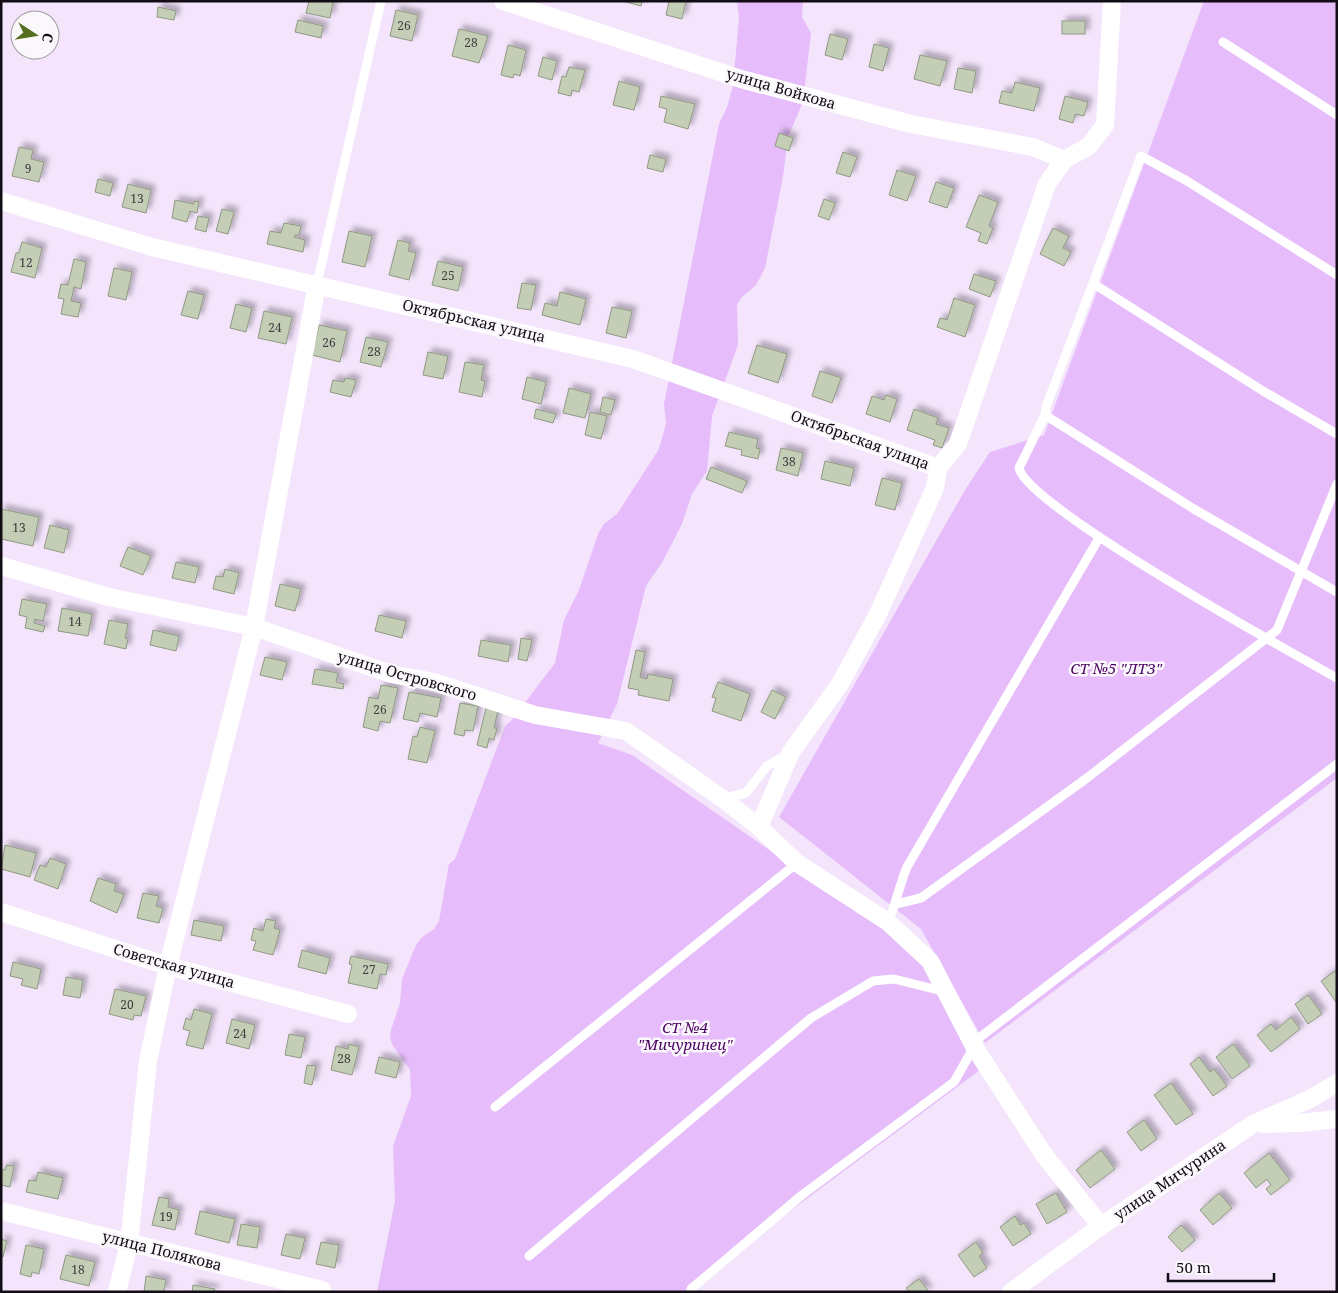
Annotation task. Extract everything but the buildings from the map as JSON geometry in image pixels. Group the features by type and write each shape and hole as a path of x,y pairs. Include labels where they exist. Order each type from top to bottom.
{"street":[{"name":"улица Войкова","path":"503,1 759,84 910,124 1033,147 1064,160"},
{"path":"759,827 791,752 840,684 878,614 935,488 938,468 958,444 1047,184 1064,160 1089,146 1105,125 1112,1"},
{"name":"Октябрьская улица","path":"1,201 152,247 633,359 938,468"},
{"path":"117,1292 129,1244 148,1061 168,966 254,627 317,284"},
{"name":"улица Островского","path":"1,566 109,597 254,627 391,674 434,682 535,715 626,731 723,799 759,827 797,864 888,922 930,961 974,1048 1044,1155 1101,1226"},
{"name":"Советская улица","path":"1,912 168,966 348,1014"},
{"name":"улица Мичурина","path":"1011,1292 1101,1226 1253,1124 1310,1099 1337,1083"},
{"path":"1253,1124 1300,1123 1337,1119"},
{"name":"улица Полякова","path":"1,1211 322,1290"}],"lane":[{"path":"317,284 381,1"},
{"path":"1224,42 1337,115"},
{"path":"1337,275 1187,181 1141,156 1106,245 1094,284 1046,407 1045,415 1023,456 1019,468 1020,475 1032,488 1099,538 1267,640 1337,678"},
{"path":"1094,284 1263,391 1337,434"},
{"path":"1045,415 1194,509 1337,592"},
{"path":"896,904 921,898 1087,778 1267,640 1277,630 1337,484"},
{"path":"888,922 896,904 899,886 907,867 1099,538"},
{"path":"723,799 746,793 767,766 791,752"},
{"path":"691,1289 802,1196 954,1082 979,1038 1337,764"},
{"path":"495,1107 797,864"},
{"path":"529,1256 811,1018 873,981 894,980 946,992"}],"green space":[{"name":"СТ №4 \"Мичуринец\"","path":"737,1 803,1 802,17 811,33 803,102 788,137 783,177 765,268 756,285 741,298 737,305 738,345 712,416 707,471 692,494 682,524 663,561 646,586 617,704 598,743 632,755 921,955 984,1067 766,1229 694,1292 377,1292 395,1201 393,1146 411,1096 410,1070 393,1046 390,1038 400,1003 402,979 416,945 421,938 434,929 439,921 449,864 455,859 505,726 511,721 555,663 564,620 579,590 598,534 604,524 617,514 659,449 666,423 664,404 719,124 727,107 733,86 739,17"},
{"name":"СТ №5 \"ЛТЗ\"","path":"1204,1 1332,1 1337,4 1337,778 985,1043 921,929 779,817 965,490 990,452 1044,435"}]}
